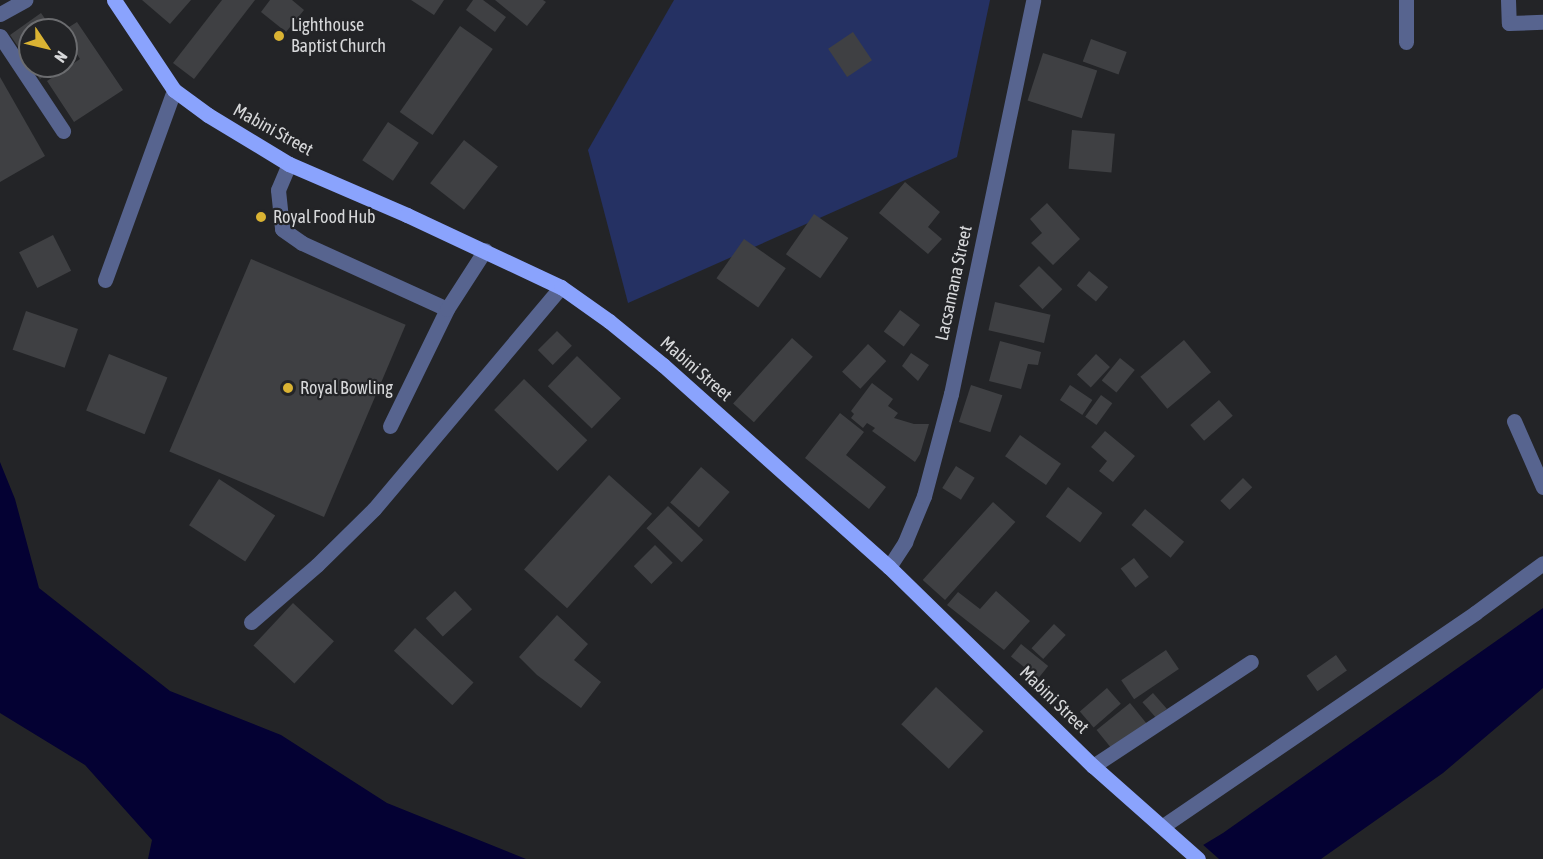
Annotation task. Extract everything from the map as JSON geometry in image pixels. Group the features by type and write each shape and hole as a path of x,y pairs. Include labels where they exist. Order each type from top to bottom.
{"main road":[{"name":"Mabini Street","path":"114,0 174,90 208,115 289,164 485,250 561,287 609,321 663,365 889,567 1093,766 1198,859"}],"street":[{"path":"0,14 25,0"},
{"name":"Lacsamana Street","path":"889,567 905,542 924,496 951,394 1033,0"},
{"path":"1406,0 1406,42"},
{"path":"1508,0 1509,23 1543,22"},
{"path":"0,36 63,131"},
{"path":"105,280 174,90"},
{"path":"289,164 278,190 282,230 302,243 447,309"},
{"path":"390,426 447,309 485,250"},
{"path":"251,622 317,565 374,509 561,287"},
{"path":"1514,421 1543,487"},
{"path":"1163,826 1475,613 1543,563"},
{"path":"1093,766 1251,662"}],"shaded area":[{"path":"674,0 990,0 957,157 628,303 588,150"},
{"path":"0,462 15,499 39,588 170,691 281,735 387,803 526,859 148,859 152,840 85,765 0,713"},
{"path":"1543,608 1543,688 1443,773 1321,859 1180,859 1223,833"}],"pier":[{"path":"1201,843 1219,859 1177,859 1178,857"}],"building":[{"path":"142,0 191,0 170,24"},
{"path":"222,0 255,0 194,79 173,63"},
{"path":"270,0 292,0 304,10 286,32 261,12"},
{"path":"411,0 444,0 434,15"},
{"path":"473,0 483,0 506,17 495,32 466,10"},
{"path":"495,0 543,0 546,2 527,26"},
{"path":"41,13 45,18 34,18"},
{"path":"78,23 123,90 74,122 47,81 52,78 78,78 78,60 80,59 78,56"},
{"path":"460,26 493,49 433,135 400,112"},
{"path":"18,29 18,47 10,35"},
{"path":"853,32 872,60 847,77 828,49"},
{"path":"1091,39 1127,52 1118,75 1083,62"},
{"path":"1043,53 1097,71 1082,118 1028,101"},
{"path":"0,77 45,156 0,182"},
{"path":"388,122 419,143 393,181 362,160"},
{"path":"1072,130 1115,134 1111,173 1069,169"},
{"path":"464,140 498,166 464,210 430,183"},
{"path":"905,182 940,212 928,227 942,239 928,254 879,213"},
{"path":"1047,203 1080,239 1053,265 1031,243 1042,233 1030,219"},
{"path":"814,214 848,238 820,278 786,254"},
{"path":"53,235 71,271 37,288 19,252"},
{"path":"744,239 786,268 758,308 716,278"},
{"name":"Royal Bowling","path":"251,259 406,325 324,517 169,451"},
{"path":"1039,266 1062,289 1043,309 1019,286"},
{"path":"1089,271 1108,287 1096,302 1077,286"},
{"path":"995,302 1051,315 1044,343 988,330"},
{"path":"900,310 920,325 904,347 884,332"},
{"path":"26,311 78,329 65,368 13,350"},
{"path":"557,331 572,346 553,365 538,350"},
{"path":"792,338 813,357 754,422 733,403"},
{"path":"1184,340 1211,372 1167,409 1140,377"},
{"path":"1000,341 1041,352 1038,365 1028,364 1021,389 989,381"},
{"path":"868,344 886,361 860,389 842,372"},
{"path":"911,353 929,365 918,381 902,366"},
{"path":"109,354 167,378 145,434 86,411"},
{"path":"1096,354 1110,367 1091,387 1077,374"},
{"path":"577,356 621,398 592,429 548,386"},
{"path":"1120,358 1135,370 1117,392 1102,381"},
{"path":"524,379 587,440 557,471 494,410"},
{"path":"872,383 893,399 888,406 898,413 894,418 914,424 929,424 920,454 915,462 872,431 875,428 867,423 863,428 851,418 854,414 851,411"},
{"path":"971,385 1002,395 990,432 959,422"},
{"path":"1070,385 1092,400 1082,415 1060,400"},
{"path":"1101,395 1112,403 1096,425 1085,417"},
{"path":"1219,400 1233,416 1204,441 1190,425"},
{"path":"840,413 864,432 846,455 886,487 869,509 805,458"},
{"path":"1105,431 1135,456 1113,482 1099,471 1107,461 1091,447"},
{"path":"1020,435 1061,464 1046,485 1005,456"},
{"path":"956,466 975,478 961,500 942,488"},
{"path":"701,467 730,492 699,527 670,502"},
{"path":"609,475 652,514 567,608 524,569"},
{"path":"1243,478 1252,487 1230,510 1220,501"},
{"path":"219,479 275,515 245,562 189,525"},
{"path":"1068,487 1102,513 1080,542 1046,517"},
{"path":"993,502 1015,522 945,600 923,580"},
{"path":"668,506 703,540 682,562 646,528"},
{"path":"1145,509 1184,542 1171,558 1132,525"},
{"path":"655,545 673,563 651,584 634,566"},
{"path":"1134,558 1149,577 1135,587 1121,568"},
{"path":"455,591 472,609 443,637 426,618"},
{"path":"996,591 1030,621 1004,650 947,605 958,592 980,609"},
{"path":"293,603 334,641 294,684 253,645"},
{"path":"557,615 588,644 574,660 601,682 581,708 537,675 519,657"},
{"path":"1054,624 1066,635 1043,659 1031,648"},
{"path":"415,628 474,683 452,705 394,651"},
{"path":"1021,644 1048,666 1038,678 1011,656"},
{"path":"1166,650 1179,669 1134,699 1121,680"},
{"path":"1336,655 1347,671 1317,691 1307,676"},
{"path":"936,687 984,731 949,769 901,724"},
{"path":"1107,688 1121,704 1094,727 1080,712"},
{"path":"1153,693 1167,709 1156,718 1142,702"},
{"path":"1130,703 1147,724 1114,751 1097,730"}],"place":[{"name":"Lighthouse Baptist Church","path":"279,36"},
{"name":"Royal Food Hub","path":"261,217"},
{"name":"Royal Bowling","path":"288,388"}]}
